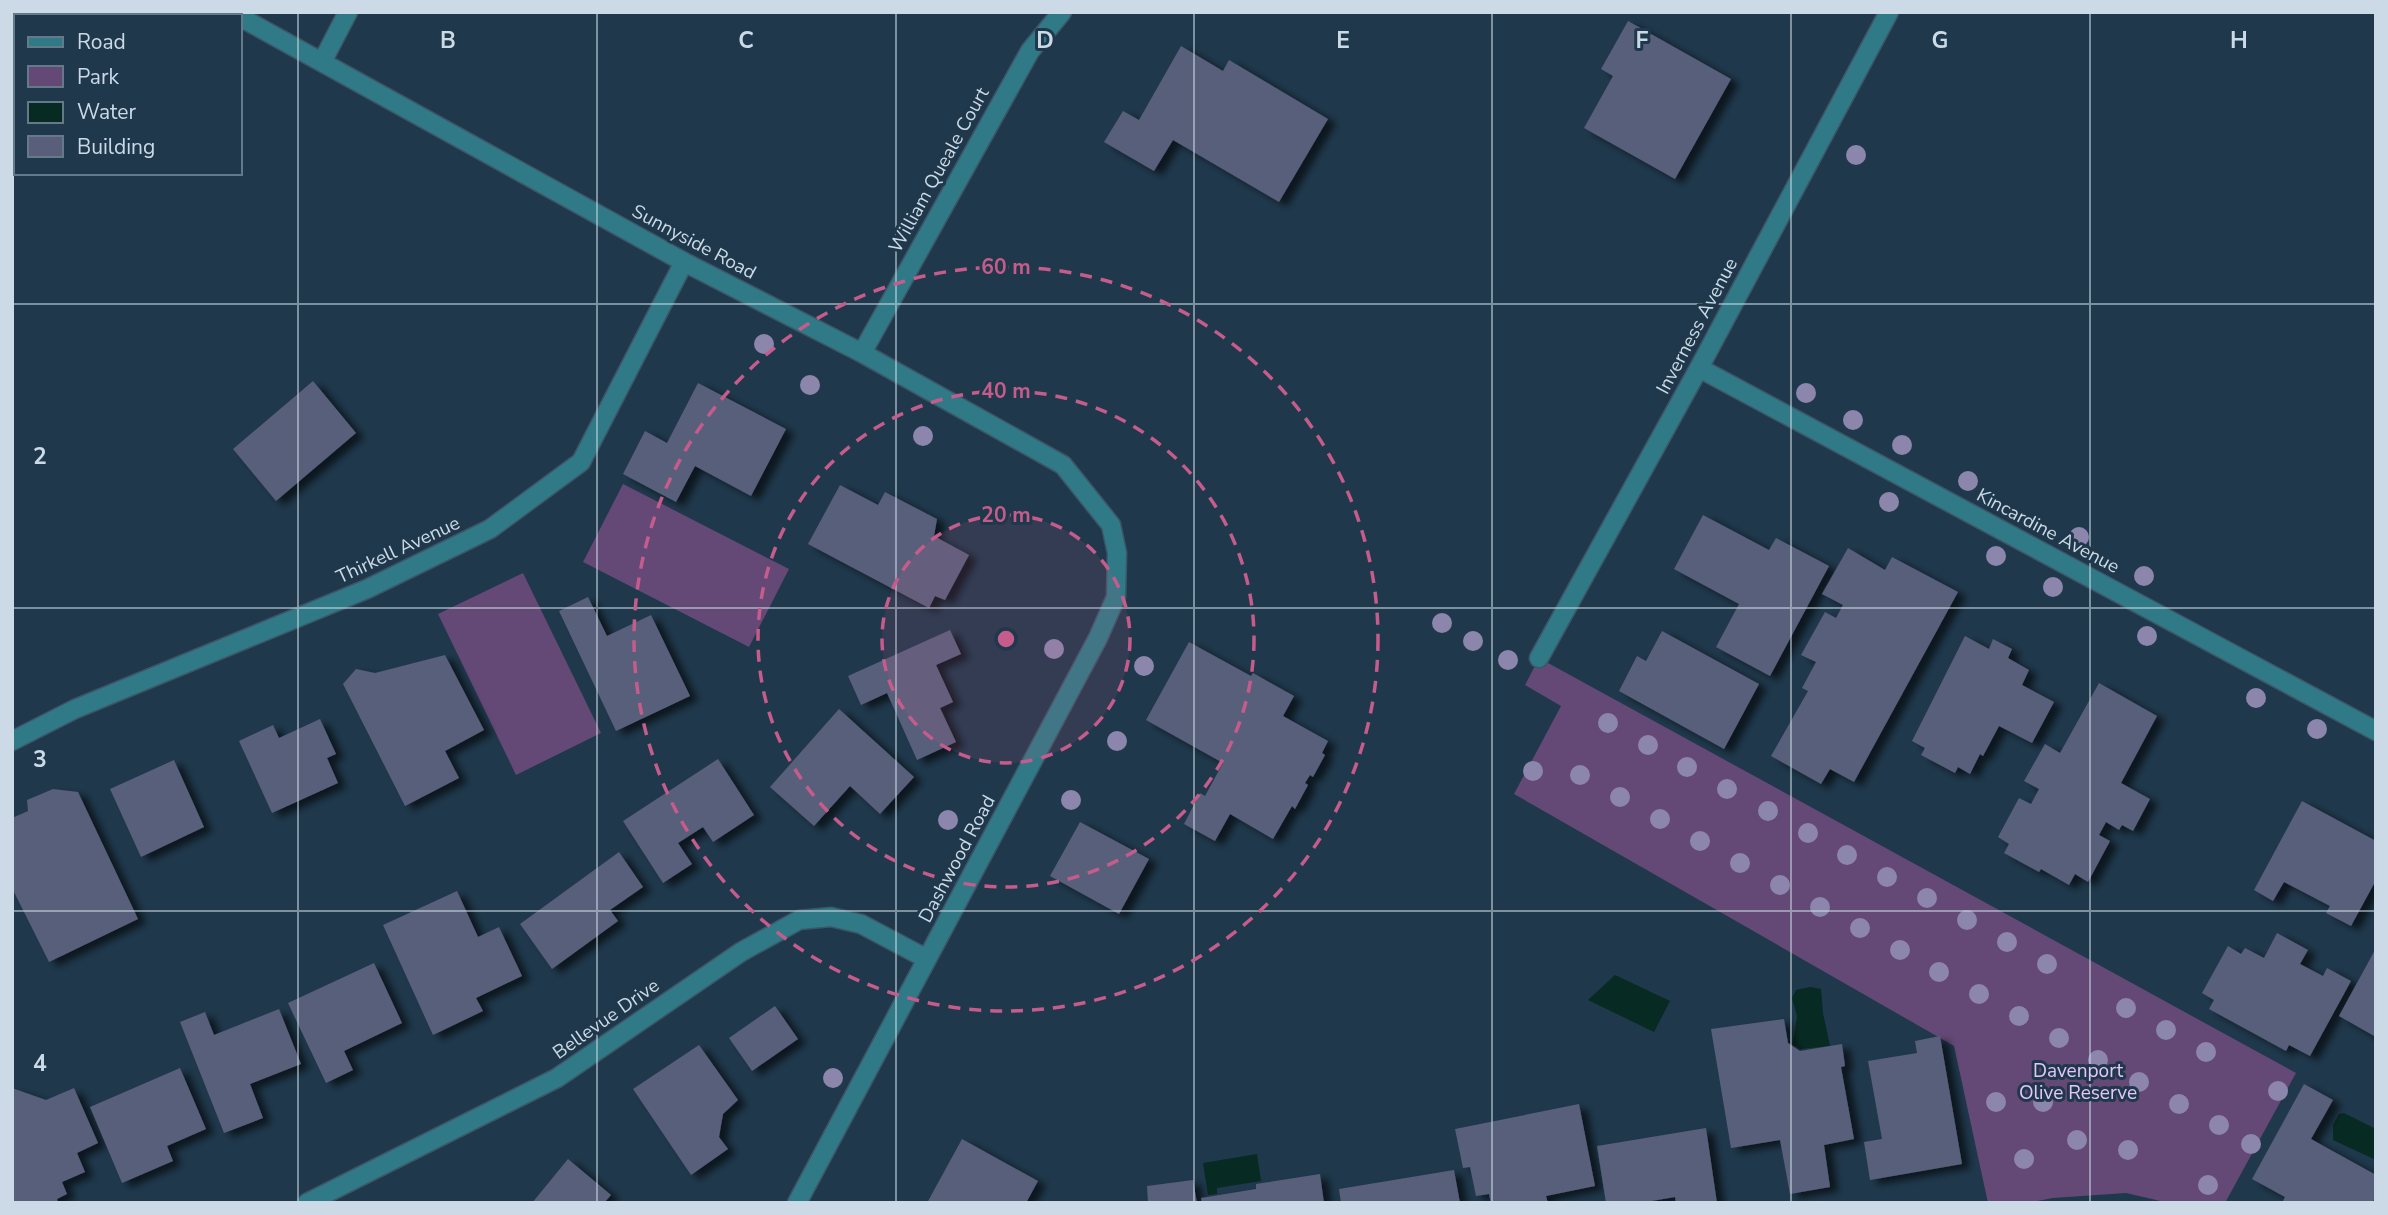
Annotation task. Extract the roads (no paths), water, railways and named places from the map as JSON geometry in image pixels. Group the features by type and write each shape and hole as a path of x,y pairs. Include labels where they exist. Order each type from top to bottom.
{"street":[{"path":"322,62 348,12"},
{"name":"William Queale Court","path":"862,354 1030,51 1062,12"},
{"name":"Inverness Avenue","path":"1539,658 1699,368 1889,12"},
{"name":"Sunnyside Road","path":"242,18 684,262 862,354 1063,464 1111,525"},
{"name":"Thirkell Avenue","path":"12,741 75,709 368,589 490,528 581,463 684,262"},
{"name":"Kincardine Avenue","path":"1699,368 2376,731"},
{"name":"Dashwood Road","path":"797,1203 1098,638 1116,597 1117,553 1111,525"},
{"name":"Bellevue Drive","path":"307,1203 557,1078 741,952 799,920 831,917 861,924 927,959"}],"water":[{"path":"1615,975 1670,1001 1654,1032 1588,1000"},
{"path":"1810,987 1821,989 1830,1046 1800,1049 1793,1044 1797,1016 1792,998 1796,990"},
{"path":"2344,1113 2376,1129 2376,1160 2333,1140 2333,1125 2339,1114"},
{"path":"1257,1154 1261,1181 1217,1188 1217,1194 1208,1195 1203,1163"}],"park label":[{"name":"Davenport Olive Reserve","path":"2078,1082"}]}
